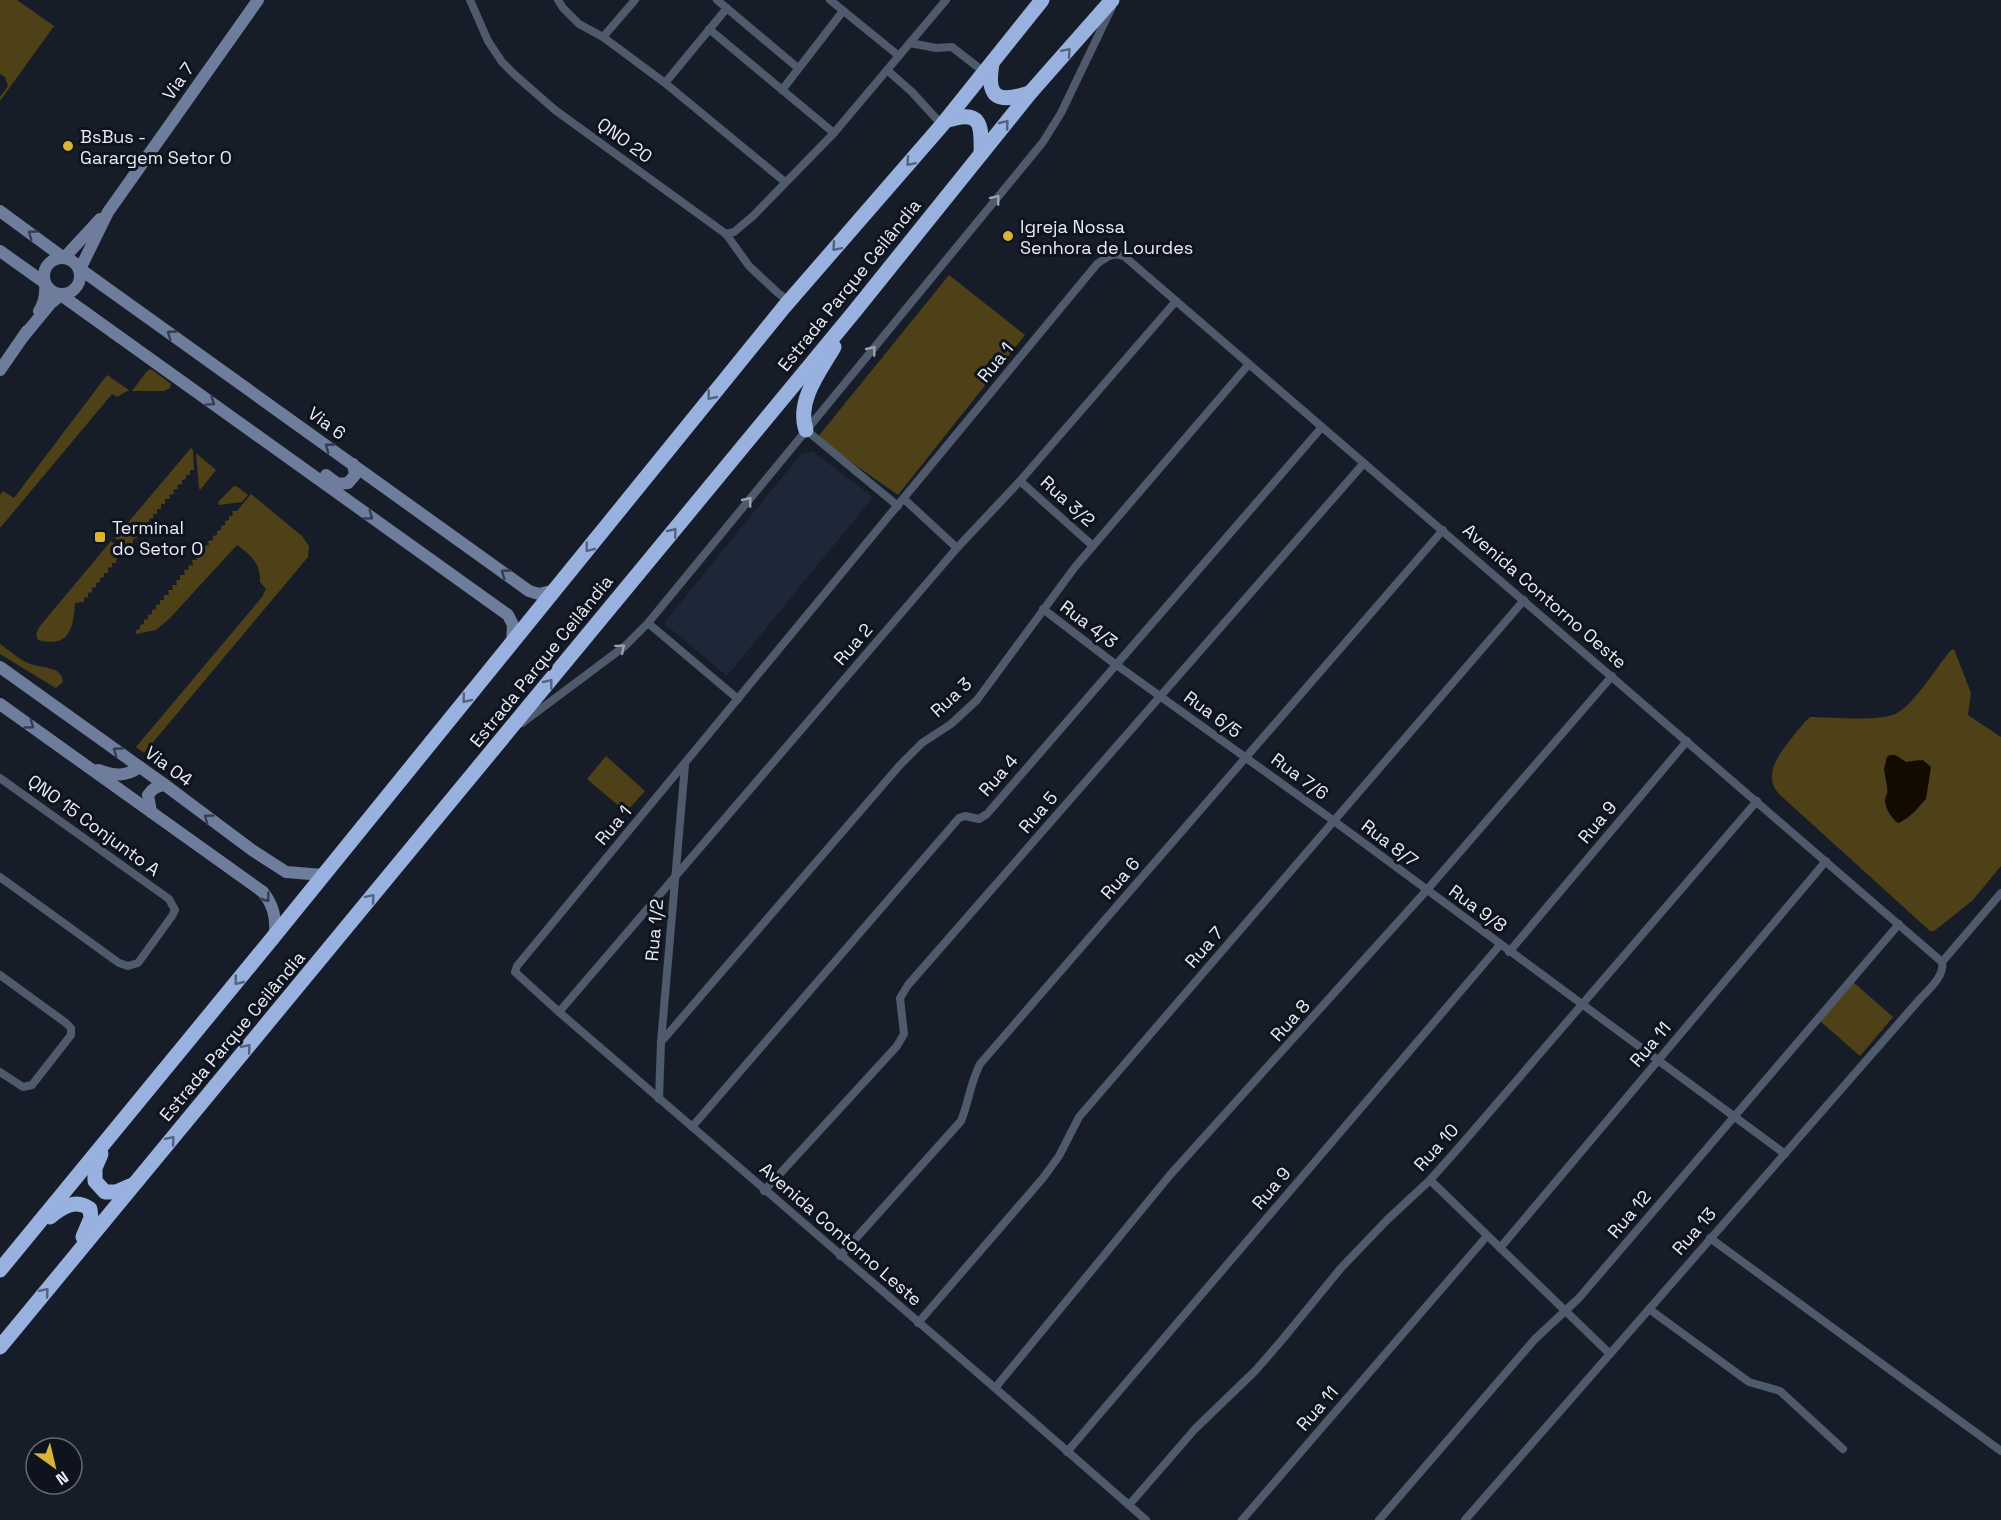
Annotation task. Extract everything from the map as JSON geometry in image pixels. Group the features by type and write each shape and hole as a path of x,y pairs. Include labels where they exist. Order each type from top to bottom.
{"highway":[{"name":"Estrada Parque Ceilândia","path":"0,1270 789,301 944,123 1042,0"},
{"name":"Estrada Parque Ceilândia","path":"0,1347 854,312 1030,93 1114,0"},
{"path":"988,67 989,81 996,95 1003,99 1010,99 1030,93"},
{"path":"944,123 962,116 970,116 977,121 981,129 981,154"},
{"path":"806,430 805,403 854,312"},
{"path":"104,1145 95,1168 95,1181 105,1192 116,1192 134,1185"},
{"path":"32,1232 59,1210 72,1203 84,1204 90,1209 91,1218 71,1261"}],"main road":[{"name":"Via 7","path":"64,258 108,212 258,0"},
{"path":"0,211 64,258"},
{"name":"Via 7","path":"80,269 108,212"},
{"path":"0,251 45,283 48,289 61,295 508,615 513,625 512,643"},
{"path":"0,370 43,305 46,293 45,271 48,264 55,259 71,259 80,269 78,287 51,303 23,337"},
{"name":"Via 6","path":"80,269 529,591 539,594 556,589"},
{"path":"245,427 277,440 338,484 345,484 354,478 355,471 352,464"},
{"name":"Via O4","path":"0,667 252,850 286,872 323,875"},
{"path":"0,704 263,892 274,912 275,935"},
{"path":"88,767 120,776 140,767"},
{"path":"151,812 148,795 158,785 165,785"}],"street":[{"name":"QNO 20","path":"470,0 488,41 501,62 555,110 726,234 749,266 777,293 789,301"},
{"path":"558,0 562,8 579,24 603,37 665,83 784,182"},
{"path":"603,37 635,0"},
{"path":"717,0 798,68"},
{"path":"830,0 899,56"},
{"path":"726,234 734,232 753,216 834,132 946,0"},
{"path":"507,734 625,646 648,624 1043,142 1061,113 1114,0"},
{"path":"665,83 727,8"},
{"path":"782,90 843,11"},
{"path":"709,29 834,132"},
{"path":"910,43 936,48 952,47 988,67"},
{"path":"887,70 944,123"},
{"name":"Rua 1","path":"515,972 517,966 1097,264 1109,255 1117,253 1125,256"},
{"name":"Avenida Contorno Oeste","path":"1125,256 1942,962"},
{"name":"Rua 2","path":"559,1012 957,548 1020,480 1176,301"},
{"name":"Rua 3","path":"661,1042 900,765 921,743 951,724 977,700 1043,609 1093,546 1249,364"},
{"name":"Rua 4","path":"692,1126 959,818 965,816 979,819 987,814 1322,427"},
{"path":"806,430 957,548"},
{"name":"Rua 5","path":"764,1191 897,1046 904,1034 900,998 908,985 1364,463"},
{"name":"Rua 3/2","path":"1020,480 1093,546"},
{"name":"Rua 6","path":"840,1256 961,1121 969,1101 971,1081 980,1064 1443,530"},
{"name":"Rua 7","path":"918,1323 1043,1178 1059,1156 1079,1118 1524,600"},
{"name":"Rua 4/3","path":"1043,609 1161,697"},
{"path":"648,624 738,699"},
{"name":"Rua 8","path":"995,1388 1170,1175 1426,891 1612,676"},
{"name":"Rua 6/5","path":"1161,697 1246,758"},
{"name":"Rua 9","path":"1509,952 1687,741"},
{"name":"Rua 7/6","path":"1246,758 1334,821"},
{"name":"Rua 1/2","path":"659,1098 661,1042 685,764"},
{"name":"QNO 15 Conjunto A","path":"0,778 169,899 175,909 138,963 128,966 119,963 0,877"},
{"name":"Rua 10","path":"1129,1505 1195,1429 1256,1370 1341,1268 1430,1180 1757,801"},
{"name":"Rua 8/7","path":"1334,821 1426,891"},
{"name":"Rua 11","path":"1500,1248 1826,861"},
{"name":"Rua 9/8","path":"1426,891 1785,1154"},
{"name":"Rua 13","path":"1465,1520 1933,983 1943,968 1942,962 2001,893"},
{"name":"Rua 12","path":"1378,1520 1535,1339 1579,1298 1899,924"},
{"name":"Rua 9","path":"1067,1452 1500,945"},
{"name":"Avenida Contorno Leste","path":"515,972 764,1191 1146,1520"},
{"path":"0,975 71,1028 71,1035 32,1085 23,1087 0,1072"},
{"path":"1430,1180 1610,1354"},
{"name":"Rua 11","path":"1242,1520 1487,1236"},
{"path":"1710,1238 2001,1451"},
{"path":"1649,1309 1749,1382 1780,1391 1843,1449"}],"shaded area":[{"path":"0,0 17,0 54,26 0,101 0,97 8,86 5,77 0,74"},
{"path":"949,275 1025,335 898,495 817,438"},
{"path":"151,369 171,384 170,388 164,391 132,391 147,371"},
{"path":"107,375 129,390 117,397 112,394 0,528 0,495 3,491 14,498"},
{"path":"191,448 194,470 190,470 190,475 186,475 182,484 177,485 178,489 173,490 174,494 169,495 170,499 165,499 165,504 161,504 161,509 157,509 157,514 153,514 153,518 149,519 149,524 145,524 145,529 141,529 137,538 133,539 133,543 124,545 115,538"},
{"path":"812,451 873,497 727,676 664,623 801,454"},
{"path":"196,453 216,470 200,490 199,488"},
{"path":"234,486 248,495 242,502 219,505 218,502"},
{"path":"251,494 302,536 309,546 308,557 144,753 136,747 262,597 266,589 260,582 257,565 251,556 237,545 170,618 156,630 136,634 136,630 144,624 144,620 148,619 148,615 152,614 152,610 156,609 156,605 160,604 160,600 164,600 164,595 169,595 168,590 173,590 172,585 177,585 176,580 180,580 180,575 185,575 184,570 189,570 188,566 193,565 192,560 197,560 196,556 201,555 200,551 205,550 204,546 209,545 208,541 213,540 217,531 221,530 221,526 225,525 225,521 229,520 229,516 233,516 232,511 237,511"},
{"path":"111,541 121,549 121,558 117,558 116,563 112,563 112,567 108,568 108,573 104,573 100,582 96,583 96,587 92,588 92,592 88,593 88,597 84,598 84,602 75,603 73,621 68,634 57,641 38,640 36,634 40,626"},
{"path":"0,644 24,661 55,670 62,677 63,682 56,688 54,687 0,654"},
{"path":"1954,649 1971,693 1968,715 2001,737 2001,866 1972,901 1934,931 1930,931 1779,794 1774,786 1772,771 1779,756 1810,717 1877,718 1895,714 1909,704 1950,651","holes":["1895,755 1906,762 1919,760 1929,773 1928,782 1925,796 1918,808 1899,823 1891,816 1886,806 1885,768"]},
{"path":"1895,755 1906,762 1923,760 1931,767 1926,799 1899,823 1889,813 1885,801 1888,791 1884,769 1887,757"},
{"path":"606,756 645,791 626,812 587,779"},
{"path":"1853,982 1893,1017 1860,1056 1819,1020"}],"place":[{"name":"BsBus - Garargem Setor O","path":"68,146"},
{"name":"Igreja Nossa Senhora de Lourdes","path":"1008,236"},
{"name":"Terminal do Setor O","path":"100,537"}]}
